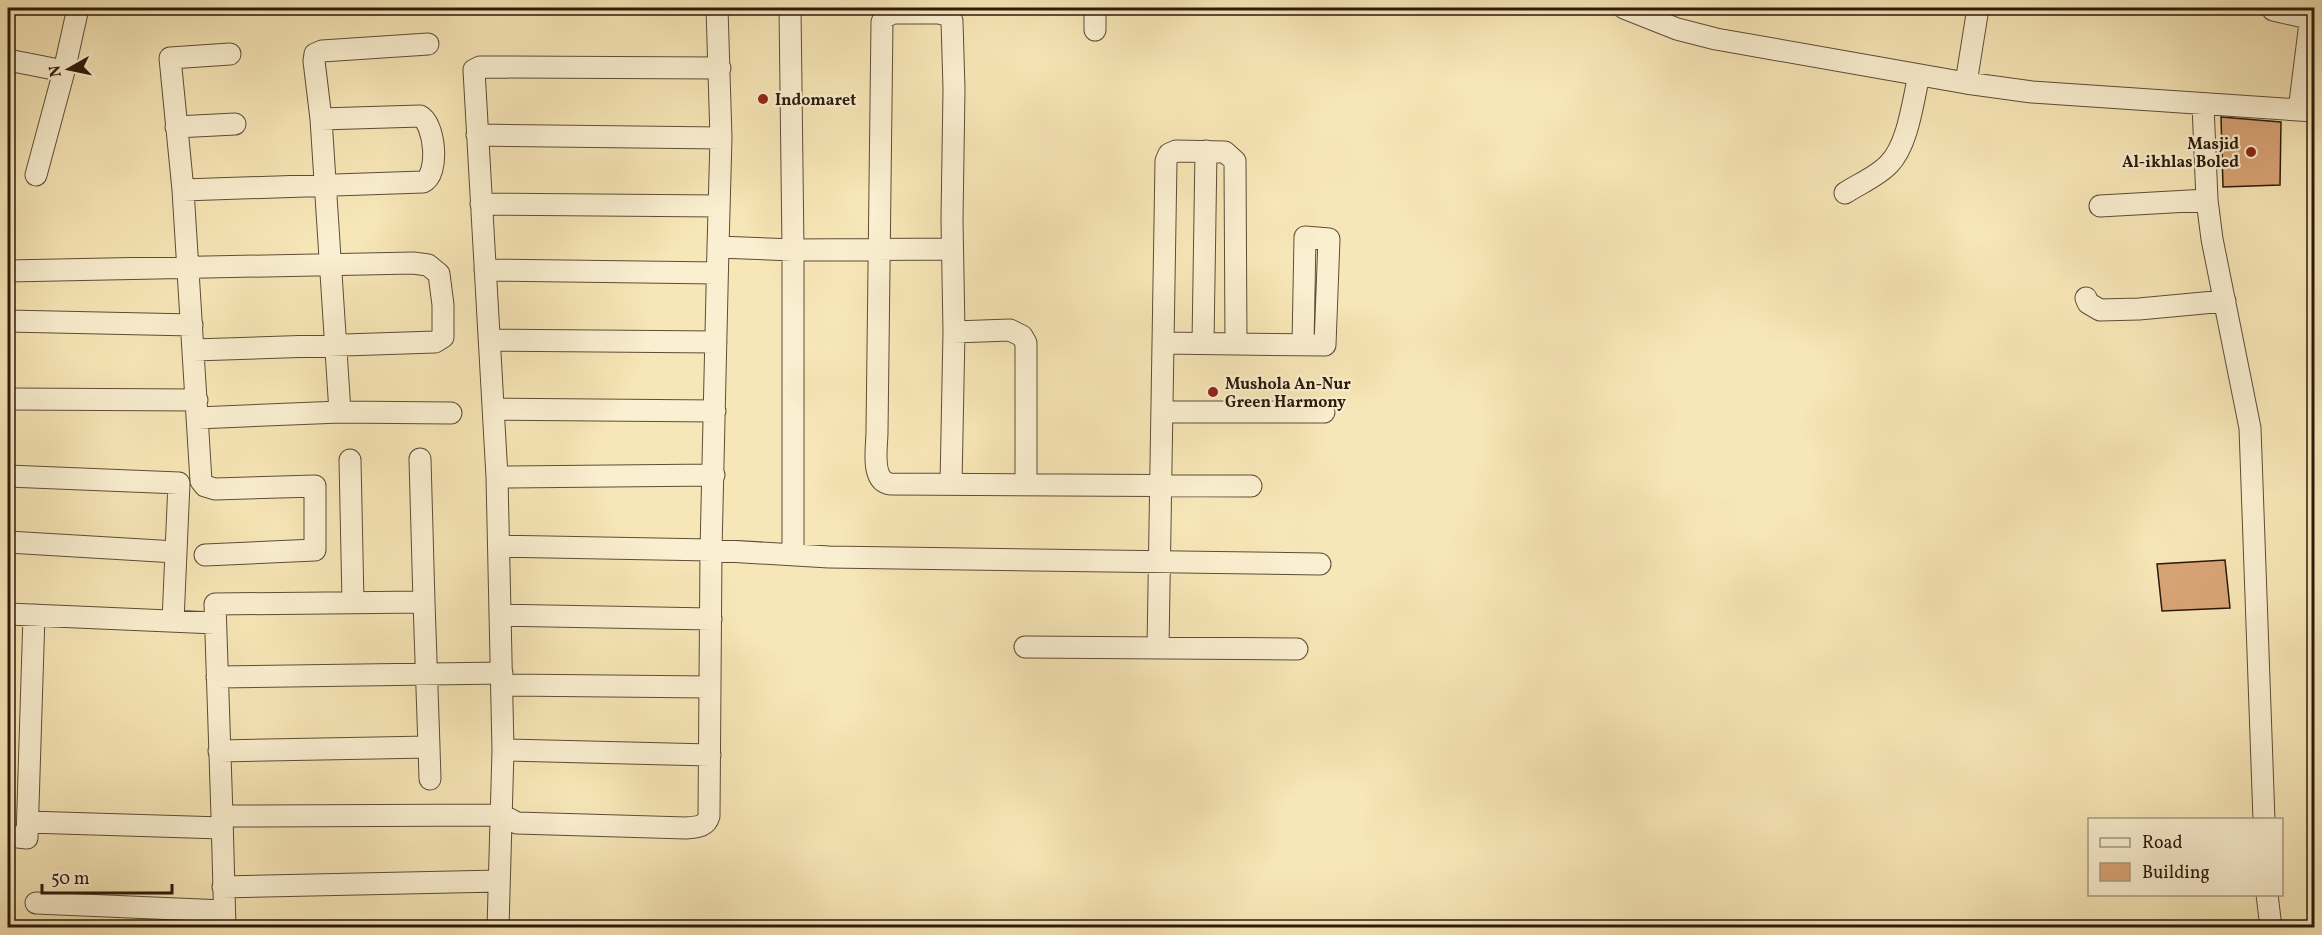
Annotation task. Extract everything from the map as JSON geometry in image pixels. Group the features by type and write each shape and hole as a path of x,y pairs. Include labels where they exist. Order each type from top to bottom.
{"street":[{"path":"36,175 78,8"},
{"path":"28,822 222,822 502,815 517,823 686,828 703,826 709,816 711,550 721,138 717,8"},
{"path":"790,8 793,555"},
{"path":"1095,8 1095,30"},
{"path":"1624,8 1677,29 1716,39 1966,83 2032,92 2307,111 2310,23 2304,17 2273,10"},
{"path":"1966,83 1978,8"},
{"path":"951,484 954,332 952,249 954,29 949,16 939,13 893,13 888,14 882,22 877,432 879,477 886,484 1251,486"},
{"path":"340,412 321,119 314,61 317,52 428,44"},
{"path":"205,555 315,550 315,486 225,489 205,486 201,481 183,190 170,58 230,54"},
{"path":"8,60 64,71"},
{"path":"498,927 503,679 494,409 474,70 476,68 720,68"},
{"path":"1845,193 1884,169 1891,162 1903,140 1919,75"},
{"path":"2203,105 2207,200 2250,428 2264,818"},
{"path":"183,190 324,187 428,180 433,170 433,148 427,120 420,116 321,119"},
{"path":"176,127 235,124"},
{"path":"477,135 721,138"},
{"path":"1158,648 1164,234 1167,157 1176,151 1225,152 1235,161 1236,344"},
{"path":"1203,343 1206,151"},
{"path":"2100,206 2207,200"},
{"path":"481,204 718,206"},
{"path":"718,247 793,250 952,249"},
{"path":"8,271 413,263 428,265 439,274 443,305 443,337 438,341 194,350"},
{"path":"485,270 717,273"},
{"path":"2086,298 2088,303 2100,310 2139,309 2225,301"},
{"path":"8,321 192,325"},
{"path":"954,332 1010,330 1022,336 1027,353 1026,484"},
{"path":"490,340 716,342"},
{"path":"1164,343 1303,345"},
{"path":"8,399 197,409 451,412"},
{"path":"494,409 715,411"},
{"path":"1162,412 1324,412"},
{"path":"420,459 430,779"},
{"path":"350,460 353,602"},
{"path":"497,477 714,475"},
{"path":"8,476 178,483 173,621"},
{"path":"8,542 176,552"},
{"path":"499,546 711,550 830,557 1320,564"},
{"path":"36,903 224,919 215,604 424,602"},
{"path":"8,614 215,623"},
{"path":"8,836 27,837 34,615"},
{"path":"500,615 711,619"},
{"path":"1026,647 1297,649"},
{"path":"217,676 427,674 710,687"},
{"path":"219,751 429,747"},
{"path":"503,750 710,755"},
{"path":"223,887 499,881"},
{"path":"2267,896 2271,927"}],"building":[{"path":"2221,117 2281,122 2280,185 2223,187"},
{"path":"2225,560 2230,608 2162,611 2157,564"}],"place":[{"name":"Indomaret","path":"763,99"},
{"name":"Masjid Al-ikhlas Boled","path":"2251,152"},
{"name":"Mushola An-Nur Green Harmony","path":"1213,392"}]}
